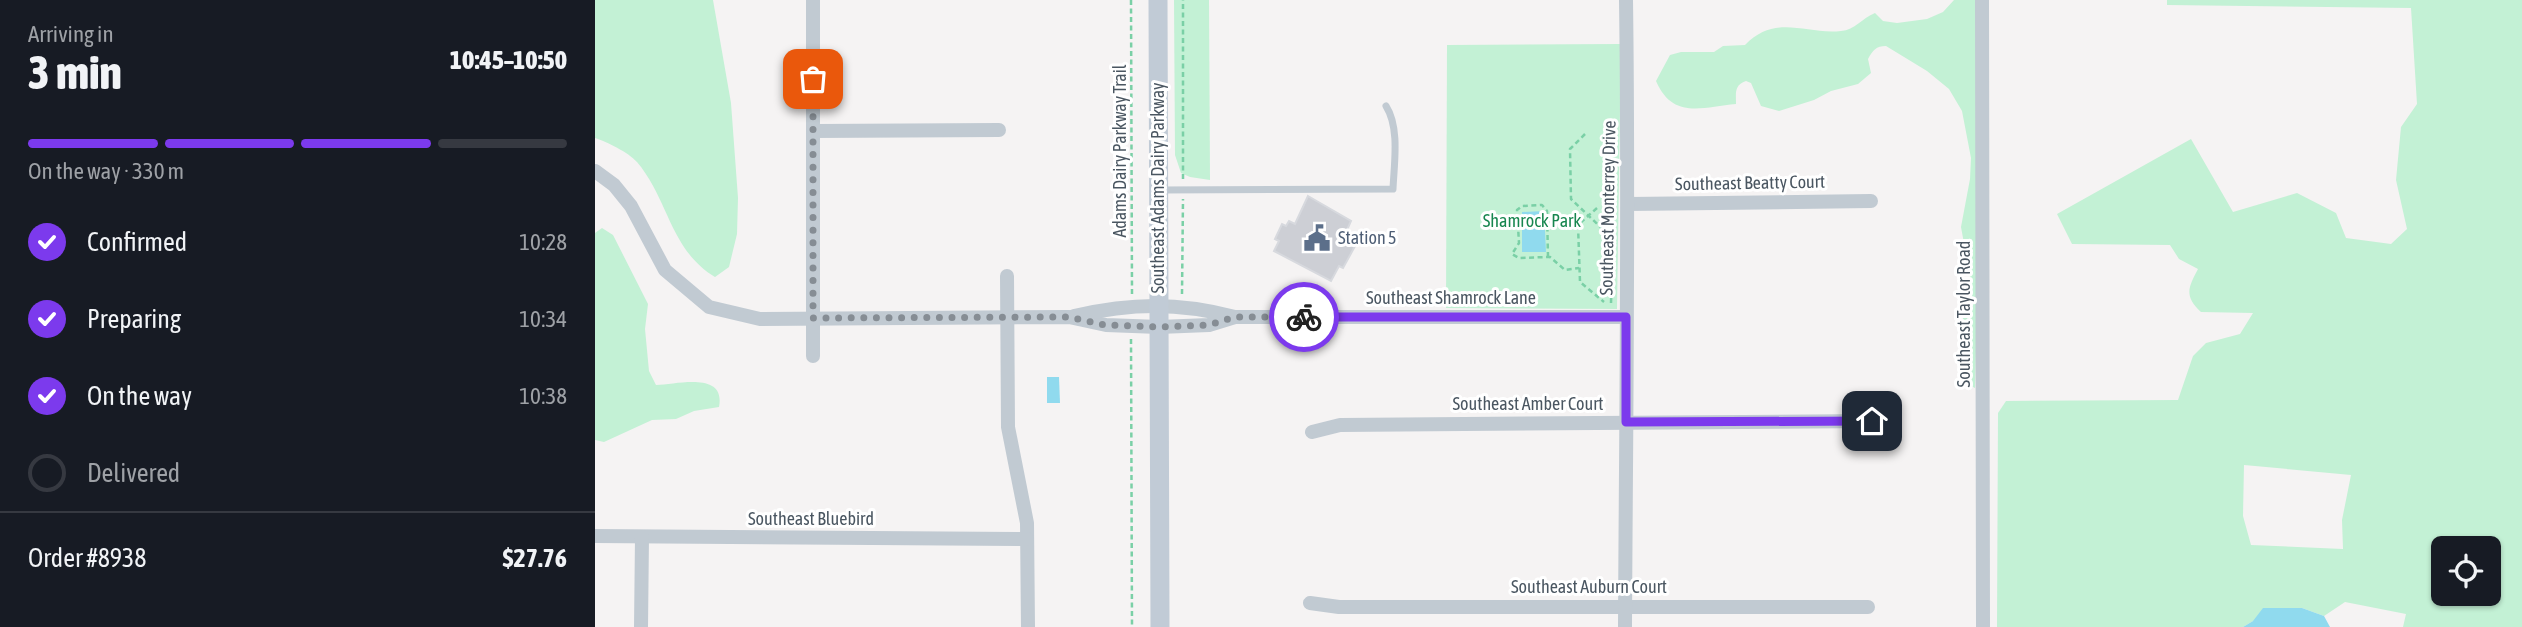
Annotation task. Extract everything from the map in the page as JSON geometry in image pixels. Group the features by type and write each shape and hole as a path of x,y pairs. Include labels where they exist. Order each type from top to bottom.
{"main road":[{"name":"Southeast Adams Dairy Parkway","path":"1158,0 1160,627"}],"street":[{"path":"813,0 813,356"},
{"name":"Southeast Monterrey Drive","path":"1625,627 1629,204 1626,0"},
{"name":"Southeast Taylor Road","path":"1982,0 1983,627"},
{"path":"813,131 999,130"},
{"name":"Southeast Shamrock Lane","path":"595,171 614,185 631,206 666,270 709,307 759,318 1069,317 1105,325 1159,327 1209,325 1235,317"},
{"name":"Southeast Beatty Court","path":"1629,204 1871,201"},
{"path":"1007,276 1008,427 1027,523 1028,627"},
{"name":"Southeast Shamrock Lane","path":"1069,317 1110,308 1159,304 1206,309 1235,317 1626,317"},
{"name":"Southeast Amber Court","path":"1312,432 1340,425 1872,421"},
{"name":"Southeast Bluebird","path":"595,536 1027,539"},
{"path":"641,627 642,537"},
{"name":"Southeast Auburn Court","path":"1310,603 1339,607 1868,607"}],"lane":[{"path":"1159,190 1393,189 1394,139 1386,106"}],"path":[{"name":"Adams Dairy Parkway Trail","path":"1131,0 1132,298"},
{"path":"1182,296 1183,0"},
{"path":"1585,134 1570,149 1571,199 1612,238"},
{"path":"1548,257 1547,211 1542,205 1523,206 1517,210 1519,243 1512,254 1519,258 1548,257 1565,270 1579,268"},
{"path":"1597,208 1579,225 1580,282 1605,303 1612,303 1612,264"},
{"path":"1131,331 1132,627"}],"green space":[{"path":"595,0 713,0 731,103 738,198 737,234 729,267 715,277 688,253 648,177 637,162 617,148 595,138"},
{"path":"1174,0 1209,0 1210,180 1181,173 1175,155"},
{"path":"1954,0 1976,0 1978,281 1975,388 1967,384 1961,362 1963,316 1970,276 1961,227 1971,158 1962,111 1949,89 1927,71 1886,46 1877,48 1872,53 1868,59 1871,73 1858,84 1831,91 1814,100 1779,111 1761,106 1751,83 1746,81 1738,87 1736,104 1690,108 1671,101 1656,81 1670,55 1681,52 1714,52 1723,46 1745,45 1757,35 1780,28 1846,30 1875,13 1883,21 1897,23 1927,19 1943,12"},
{"path":"2167,0 2522,0 2522,627 2403,627 2406,614 2345,602 2324,616 2302,608 2253,621 2243,627 1997,627 1998,413 2006,401 2178,400 2193,356 2206,343 2240,334 2253,313 2201,312 2189,292 2198,269 2179,259 2170,245 2072,244 2057,214 2191,139 2233,212 2297,193 2336,213 2346,238 2391,244 2407,229 2396,180 2401,127 2417,104 2411,8 2167,5","holes":["2244,465 2351,475 2342,520 2343,549 2251,545 2243,516"]},
{"name":"Shamrock Park","path":"1621,44 1617,309 1446,308 1447,45"},
{"path":"602,228 613,235 648,304 645,329 649,371 656,385 698,382 715,388 719,396 719,407 694,411 676,419 652,420 604,442 595,440 595,233"}],"water":[{"path":"1544,211 1546,252 1522,252 1522,212"},
{"path":"1047,377 1059,377 1060,403 1047,403"},
{"path":"2263,608 2302,608 2324,616 2330,627 2243,627 2253,621"}],"building":[{"name":"Station 5","path":"1308,196 1351,221 1347,230 1360,237 1343,268 1339,266 1331,281 1274,251 1279,241 1275,239 1282,224 1286,226 1289,221 1295,224"}],"way so far":[{"path":"813,79 813,318 1069,317 1105,325 1159,327 1209,325 1235,317 1304,317"}],"place":[{"name":"Station 5","path":"1317,238"}],"route":[{"path":"1304,317 1626,317 1626,422 1872,421"}]}
